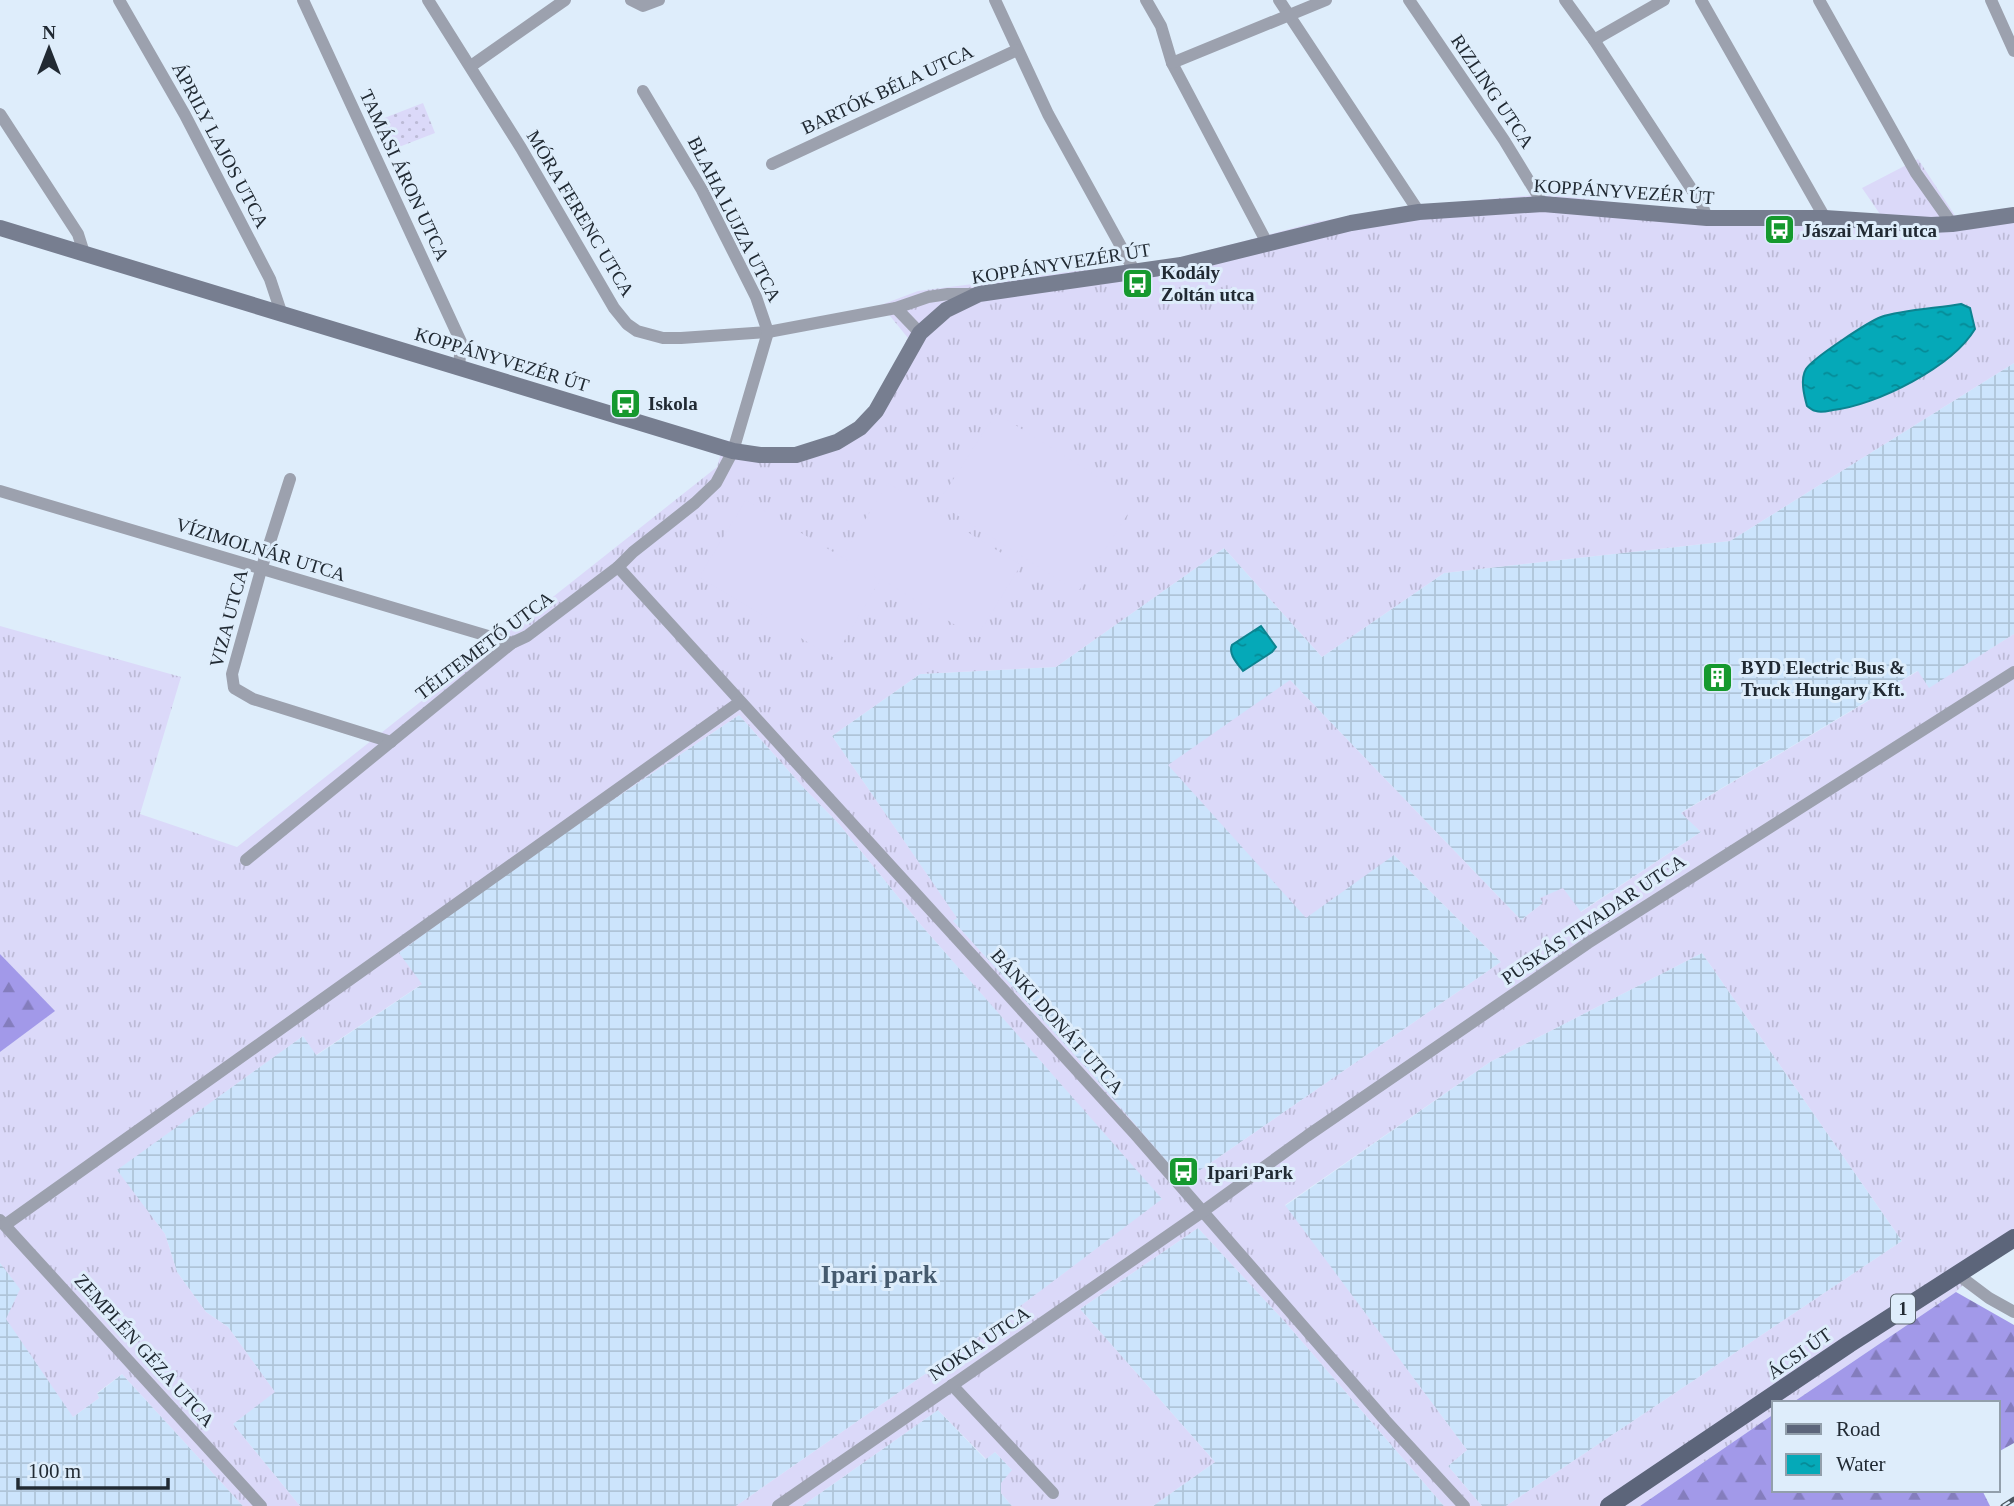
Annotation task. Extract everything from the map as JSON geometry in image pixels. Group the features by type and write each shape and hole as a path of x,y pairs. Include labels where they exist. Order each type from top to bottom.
{"main road":[{"name":"ÁCSI ÚT","path":"1609,1506 2014,1238"}],"street":[{"name":"ÁPRILY LAJOS UTCA","path":"119,0 185,115 264,267 281,312"},
{"name":"TAMÁSI ÁRON UTCA","path":"303,0 461,342 459,368"},
{"name":"MÓRA FERENC UTCA","path":"428,0 471,65 614,308 627,324 648,335 663,338 768,332 895,308 938,295 979,294"},
{"path":"471,65 565,0"},
{"path":"631,0 643,6 659,0"},
{"path":"995,0 1048,114 1135,272"},
{"path":"1146,0 1161,26 1172,62 1267,243"},
{"path":"1279,0 1419,212"},
{"path":"1172,62 1326,0"},
{"name":"RIZLING UTCA","path":"1409,0 1504,140 1543,204"},
{"path":"1565,0 1703,205 1707,218"},
{"path":"1594,40 1664,0"},
{"path":"1701,0 1825,218"},
{"path":"1819,0 1916,173 1952,224"},
{"path":"1991,0 2014,51"},
{"name":"BARTÓK BÉLA UTCA","path":"772,164 1017,50"},
{"name":"BLAHA LUJZA UTCA","path":"643,91 702,190 756,297 768,332 733,451"},
{"path":"0,114 78,234 84,253"},
{"name":"KOPPÁNYVEZÉR ÚT","path":"0,228 733,451 785,456 817,450 860,428 876,411 920,333 946,310 979,294 1181,265 1351,222 1419,212 1543,204 1707,218 1825,218 1952,224 2014,215"},
{"path":"895,308 920,333"},
{"name":"TÉLTEMETŐ UTCA","path":"246,860 512,643 527,636 618,567 716,483 733,451"},
{"name":"VIZA UTCA","path":"290,479 232,674 234,688 253,699 391,742"},
{"name":"VÍZIMOLNÁR UTCA","path":"0,491 512,643"},
{"name":"BÁNKI DONÁT UTCA","path":"618,567 1046,1036 1464,1506"},
{"name":"PUSKÁS TIVADAR UTCA","path":"1202,1212 1307,1136 1588,943 2014,672"},
{"path":"2,1222 740,702"},
{"name":"NOKIA UTCA","path":"778,1506 1202,1212"},
{"name":"ZEMPLÉN GÉZA UTCA","path":"2,1222 261,1506"},
{"path":"1957,1274 1989,1298 2014,1312"},
{"path":"952,1385 1053,1493"}],"shaded area":[{"path":"2014,363 2014,634 1929,689 1917,671 1682,812 1701,832 1580,912 1541,898 1543,903 1521,920 1290,680 1394,855 1501,962 1199,1171 1171,1167 1089,1071 952,920 956,917 832,736 920,674 1056,667 1224,548 1322,657 1444,573 1730,541"},
{"path":"739,715 839,824 921,925 1163,1199 994,1326 736,1506 300,1506 233,1424 274,1391 228,1327 206,1312 177,1272 165,1234 116,1170 303,1036 317,1055 421,985 398,953 449,914"},
{"path":"1702,953 1902,1241 1506,1506 1482,1506 1448,1466 1467,1450 1285,1206 1490,1062"},
{"path":"1198,1228 1286,1323 1444,1506 1153,1506 1215,1462 1080,1309"},
{"path":"0,1263 21,1289 73,1417 99,1398 97,1394 122,1374 243,1506 0,1506"},
{"path":"938,1410 985,1459 995,1452 1013,1471 1001,1493 1012,1506 802,1506"}],"green space":[{"path":"423,103 435,133 386,152 374,122"},
{"path":"1918,159 1956,217 2014,212 2014,363 1730,541 1444,573 1322,657 1224,548 1056,667 920,674 832,736 957,918 953,921 1171,1166 1186,1155 1199,1171 1501,962 1394,855 1306,918 1168,765 1290,680 1521,920 1543,903 1540,898 1563,888 1581,912 1701,832 1681,813 1918,671 1929,688 2014,634 2014,1232 1956,1292 1795,1401 1772,1401 1772,1415 1640,1506 1506,1506 1902,1241 1702,953 1490,1062 1285,1205 1467,1450 1448,1466 1482,1506 1444,1506 1286,1323 1198,1228 1080,1309 1215,1462 1153,1506 1012,1506 1001,1493 1001,1483 1012,1470 995,1452 986,1459 938,1410 802,1506 736,1506 994,1326 1162,1199 921,925 839,824 739,715 525,861 399,953 422,984 316,1055 303,1036 117,1170 165,1234 177,1272 206,1312 228,1327 275,1392 233,1424 300,1506 243,1506 122,1374 97,1393 99,1398 73,1417 6,1319 20,1289 0,1263 0,1052 54,1011 0,954 0,626 181,677 140,814 237,847 717,467 725,440 762,450 791,451 821,443 848,429 869,409 880,393 908,338 881,305 918,291 1076,271 1154,265 1316,222 1402,207 1545,194 1694,212 1882,217 1862,188"},
{"path":"996,413 1136,501 1078,592 938,503"},
{"path":"888,483 1021,565 976,638 843,555"},
{"path":"746,500 880,580 834,658 699,577"},
{"path":"0,954 55,1011 0,1052"},
{"path":"1956,1292 2014,1325 2014,1443 2000,1451 2000,1401 1795,1401"},
{"path":"1772,1415 1772,1492 1983,1492 1990,1506 1640,1506"}],"water":[{"path":"1961,304 1970,308 1975,329 1964,343 1932,370 1891,392 1851,407 1820,412 1807,406 1803,382 1806,369 1841,341 1881,317"},
{"path":"1261,626 1276,647 1243,671 1232,655 1232,645"}],"railway":[{"path":"2003,1506 2014,1499"}],"place":[{"name":"Jászai Mari utca","path":"1779,230"},
{"name":"Kodály Zoltán utca","path":"1138,283"},
{"name":"Iskola","path":"625,403"},
{"name":"BYD Electric Bus & Truck Hungary Kft.","path":"1718,678"},
{"name":"Ipari Park","path":"1184,1172"}],"district":[{"name":"Ipari park","path":"879,1274"}]}
